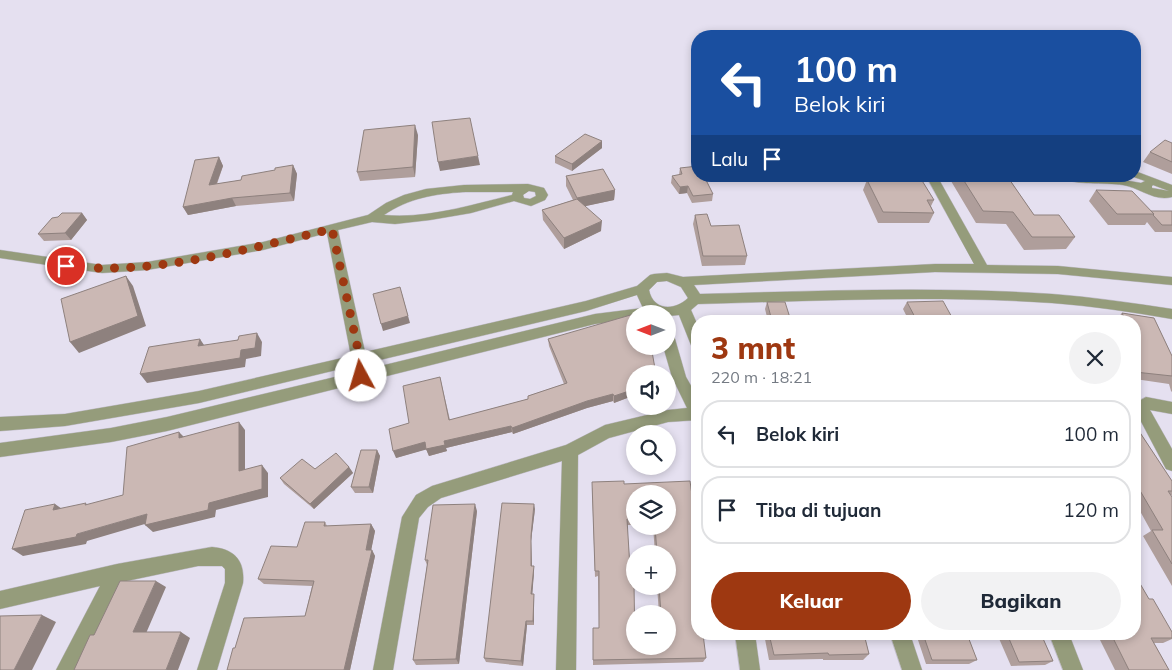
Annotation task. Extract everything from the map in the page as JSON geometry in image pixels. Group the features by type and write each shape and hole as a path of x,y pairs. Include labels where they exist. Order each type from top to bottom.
{"street":[{"path":"1141,176 1172,189"},
{"path":"935,182 983,268"},
{"path":"1132,182 1158,195 1172,194"},
{"path":"1147,188 1146,184 1148,182 1161,183"},
{"path":"494,190 496,203"},
{"path":"0,254 80,267 126,268 233,252 372,218 395,220 430,216 496,203 521,193 494,190 425,191 399,200 372,218"},
{"path":"332,229 360,359 361,376"},
{"path":"683,281 935,268 1058,270 1172,281"},
{"path":"0,424 65,420 110,414 199,397 586,306 642,289 649,281 660,277 675,278 683,281 689,286 695,299"},
{"path":"642,289 645,300 649,305"},
{"path":"676,311 684,310 695,299 1000,294 1100,302 1172,314"},
{"path":"684,310 691,328"},
{"path":"0,450 82,439 167,424 595,319 626,316"},
{"path":"673,355 679,376 691,401"},
{"path":"1172,408 1146,403 1142,406 1172,464"},
{"path":"382,670 411,517 417,505 425,497 438,490 570,451 605,432 668,416 691,414"},
{"path":"566,670 570,451"},
{"path":"0,600 117,573 212,557 224,558 232,563 235,571 234,583 207,670"},
{"path":"66,670 117,573"},
{"path":"746,640 750,670"},
{"path":"902,640 912,670"},
{"path":"1061,640 1073,670"}],"building":[{"path":"470,118 478,156 438,162 432,122"},
{"path":"415,125 413,167 357,172 364,130"},
{"path":"585,134 602,141 572,164 555,156"},
{"path":"1165,140 1172,143 1172,162 1150,152"},
{"path":"219,157 209,185 241,180 242,176 293,165 290,193 232,198 183,207 195,160"},
{"path":"691,167 691,182 707,182 713,194 693,196 688,186 680,187 672,176 682,174 680,168"},
{"path":"603,169 615,190 577,198 566,176"},
{"path":"868,182 923,182 934,200 927,200 934,213 883,212"},
{"path":"965,182 1011,182 1034,215 1059,215 1075,237 1032,237 1013,212 983,211"},
{"path":"1096,190 1132,191 1154,214 1117,214"},
{"path":"577,199 602,221 564,238 542,210"},
{"path":"1151,211 1172,211 1172,225 1162,225"},
{"path":"62,213 82,213 65,233 38,234 52,218 58,217"},
{"path":"707,214 711,226 739,225 747,256 703,256 695,215"},
{"path":"126,276 138,316 70,342 61,299"},
{"path":"400,287 408,316 381,324 373,294"},
{"path":"943,301 951,315 914,315 907,302"},
{"path":"767,302 785,302 789,315 770,315"},
{"path":"626,316 626,355 653,355 654,365 626,365 626,392 614,396 613,394 587,401 512,428 511,426 444,441 445,445 426,449 425,442 393,451 389,429 409,423 403,386 440,377 449,420 528,399 528,396 567,383 548,339"},
{"path":"1141,316 1154,318 1172,356 1172,376 1141,373"},
{"path":"257,333 255,348 241,350 240,358 140,374 149,347 200,339 198,346 238,340 239,336"},
{"path":"239,422 239,471 262,465 262,489 209,503 208,510 145,525 147,514 77,534 76,537 12,549 25,510 55,504 53,510 86,503 85,505 123,495 127,447 179,432 179,438"},
{"path":"1141,434 1172,481 1172,491 1168,491 1172,497 1172,564 1152,530 1163,530 1141,492"},
{"path":"361,450 377,450 369,487 351,487"},
{"path":"336,453 349,467 310,504 280,478 302,459 315,469"},
{"path":"624,481 624,484 690,481 691,640 704,640 706,658 593,660 593,628 599,628 599,571 595,571 592,482"},
{"path":"502,503 534,504 531,536 531,566 534,566 531,594 534,594 533,621 526,621 521,661 484,658"},
{"path":"475,504 456,659 413,660 428,560 425,560 433,505"},
{"path":"305,522 325,522 324,526 371,524 366,550 372,550 344,670 227,670 244,618 305,616 314,581 258,579 271,546 297,547"},
{"path":"120,581 156,581 133,632 181,632 166,670 74,670 90,635 94,635"},
{"path":"1141,585 1149,599 1153,599 1172,632 1172,638 1151,638 1169,670 1129,670 1114,640 1141,640"},
{"path":"42,615 14,670 0,670 0,616"},
{"path":"770,640 866,640 869,654 829,655 828,653 774,655"},
{"path":"925,640 969,640 977,660 932,660"},
{"path":"1010,640 1044,640 1053,661 1019,662"}],"route":[{"path":"66,266 102,269 147,266 233,252 332,229 360,359 361,376"}]}
